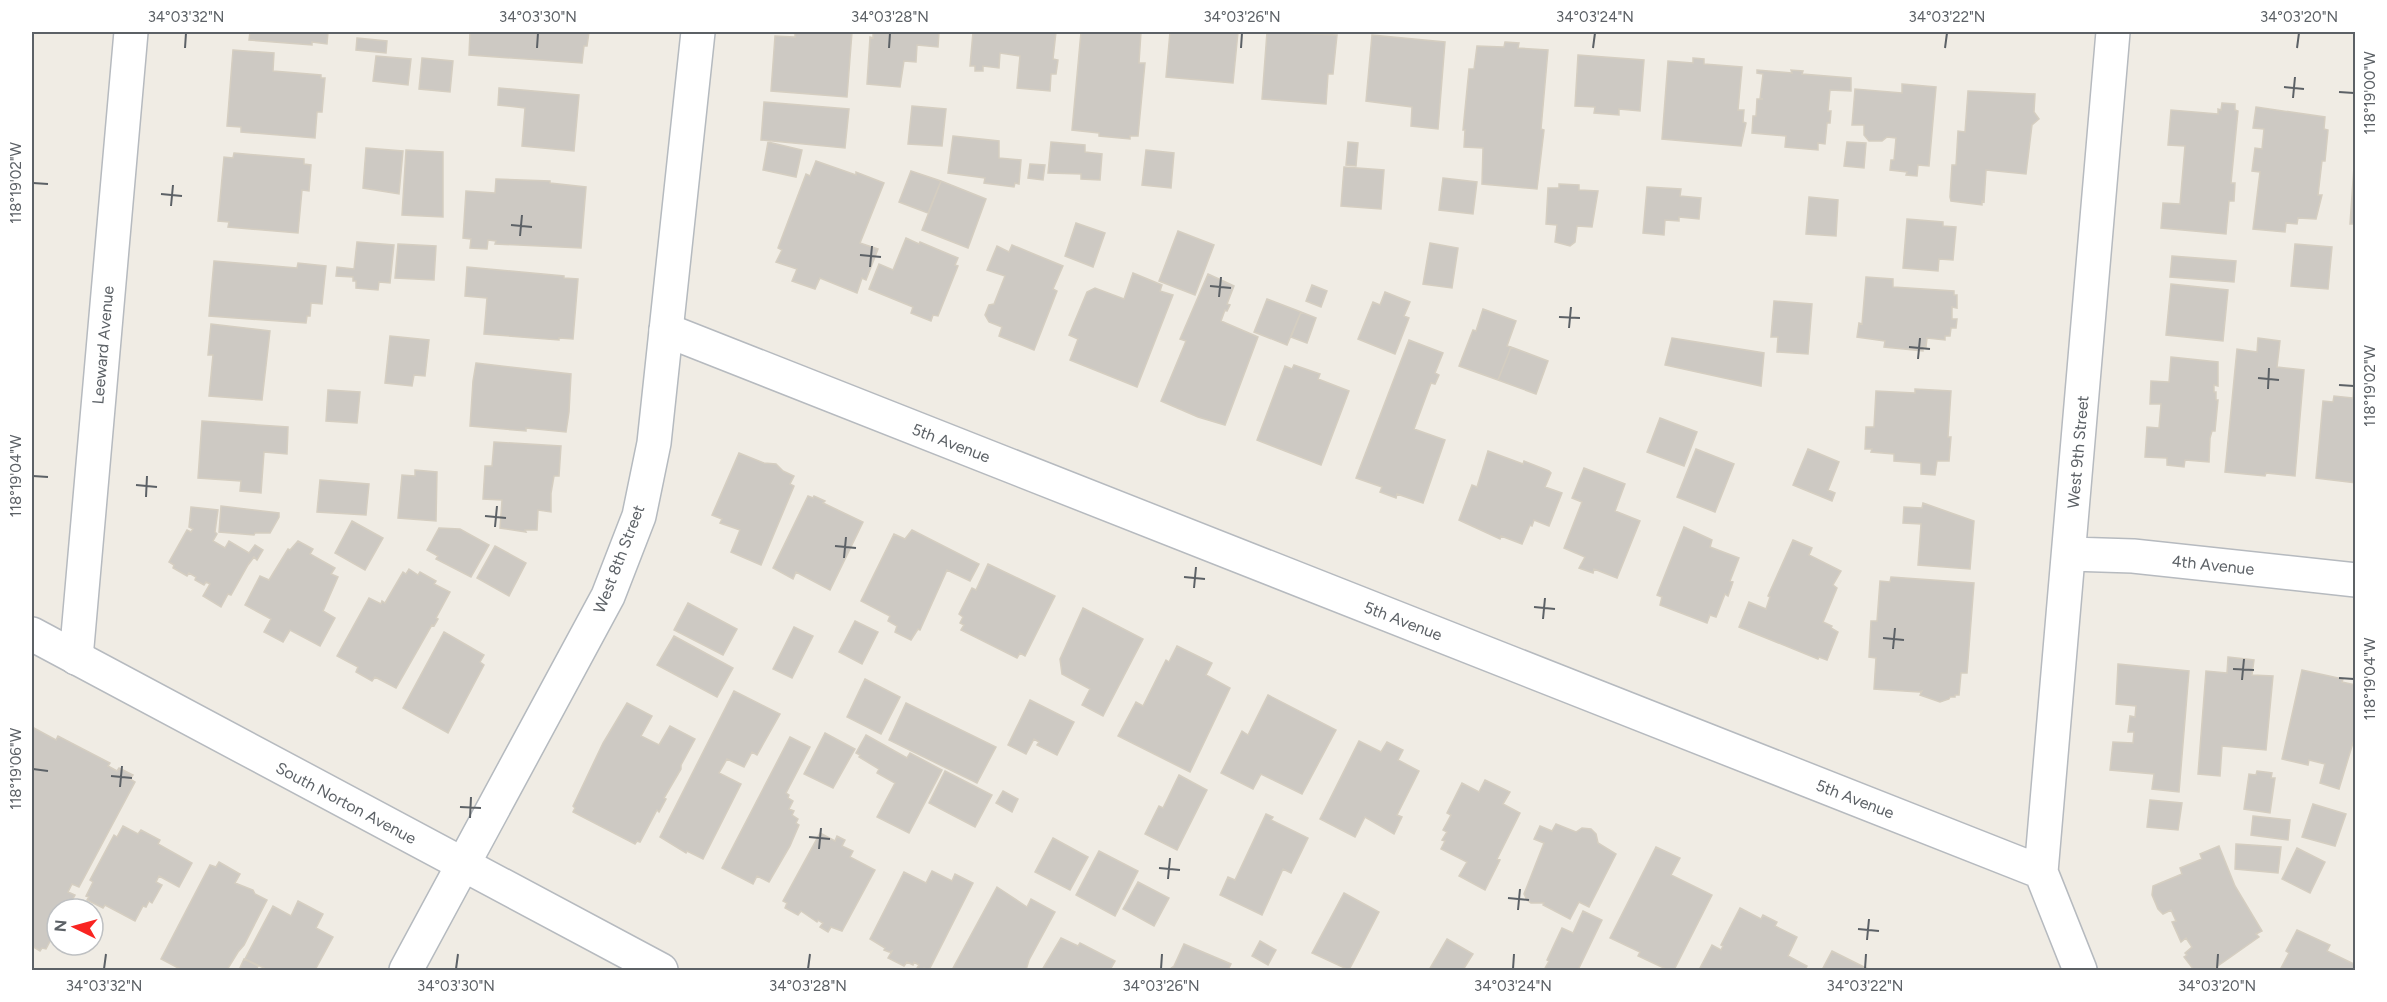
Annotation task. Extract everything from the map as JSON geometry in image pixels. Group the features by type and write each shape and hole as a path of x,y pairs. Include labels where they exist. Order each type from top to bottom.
{"street":[{"name":"Leeward Avenue","path":"76,658 131,32"},
{"name":"West 8th Street","path":"406,970 608,596 639,516 654,442 698,32"},
{"name":"West 9th Street","path":"2041,872 2113,32"},
{"name":"5th Avenue","path":"666,330 2041,872"},
{"name":"4th Avenue","path":"2070,554 2133,556 2355,580"},
{"name":"South Norton Avenue","path":"32,634 661,970"},
{"path":"2041,872 2080,970"}],"building":[{"path":"250,32 328,32 327,44 312,42 312,45 249,40"},
{"path":"470,32 589,32 582,63 469,55"},
{"path":"795,32 852,32 847,97 771,91 775,36 795,37"},
{"path":"873,32 939,32 938,47 917,45 916,62 904,61 900,87 867,84 870,37 873,38"},
{"path":"973,32 1056,32 1053,59 1058,60 1056,74 1051,74 1050,91 1017,88 1020,56 1000,53 999,68 983,66 983,71 975,71 975,66 970,66"},
{"path":"1081,32 1141,32 1139,63 1145,63 1138,136 1130,136 1130,139 1072,130"},
{"path":"1170,32 1238,32 1233,83 1166,77"},
{"path":"1267,32 1337,35 1333,74 1328,74 1326,104 1262,99"},
{"path":"1372,35 1445,42 1438,129 1411,126 1412,107 1366,101"},
{"path":"357,38 387,41 386,53 356,50"},
{"path":"1505,42 1519,43 1518,48 1548,50 1541,129 1544,130 1537,189 1482,184 1483,148 1464,147 1465,130 1463,130 1469,69 1474,69 1477,46 1504,47"},
{"path":"233,50 274,53 273,71 321,75 321,78 325,78 322,112 317,112 315,138 241,132 241,127 227,126"},
{"path":"1578,55 1644,60 1640,111 1619,109 1619,115 1594,113 1595,107 1575,106"},
{"path":"376,56 411,59 408,85 373,81"},
{"path":"422,58 453,61 450,92 419,89"},
{"path":"1693,58 1704,59 1704,64 1742,67 1738,110 1744,110 1743,122 1746,123 1741,146 1662,139 1668,61 1693,63"},
{"path":"1757,70 1792,73 1791,70 1803,71 1802,74 1851,78 1851,91 1830,90 1828,111 1831,111 1830,123 1827,123 1825,144 1818,143 1818,150 1785,147 1786,136 1752,133 1753,116 1756,116 1757,99 1760,99 1763,74 1757,73"},
{"path":"1902,84 1936,87 1929,166 1918,165 1917,176 1890,170 1891,160 1894,160 1896,138 1887,137 1882,141 1869,141 1864,135 1864,125 1852,125 1855,89 1902,93"},
{"path":"499,88 579,95 574,151 522,146 525,108 498,105"},
{"path":"1968,91 2035,94 2034,112 2039,119 2032,125 2026,174 1986,170 1982,205 1951,201 1950,197 1952,165 1956,165 1958,131 1965,132"},
{"path":"764,102 849,109 845,148 761,140"},
{"path":"2222,103 2235,104 2235,110 2238,111 2231,183 2235,183 2234,201 2229,201 2226,234 2161,228 2163,203 2180,204 2185,146 2168,145 2171,110 2218,114"},
{"path":"912,106 946,109 942,146 908,144"},
{"path":"2256,107 2325,117 2324,129 2328,130 2318,195 2322,195 2316,219 2298,218 2297,224 2286,223 2285,232 2253,229 2260,172 2252,171 2255,148 2262,149 2264,129 2253,128"},
{"path":"953,136 999,141 999,158 1021,160 1019,184 1015,183 1014,187 984,183 985,178 948,173"},
{"path":"2356,138 2356,224 2350,224"},
{"path":"768,142 802,150 796,177 763,170"},
{"path":"1051,142 1085,145 1085,152 1102,154 1100,180 1081,179 1081,174 1048,173"},
{"path":"1348,142 1358,143 1356,166 1346,165"},
{"path":"1847,142 1866,143 1864,168 1844,166"},
{"path":"366,148 403,151 399,194 363,188"},
{"path":"406,150 443,152 443,217 402,215"},
{"path":"1146,150 1174,153 1171,188 1142,185"},
{"path":"234,153 304,159 304,164 311,165 309,191 302,190 298,233 228,227 229,222 218,221 224,157 233,158"},
{"path":"816,161 856,175 856,172 884,183 860,243 878,249 866,280 862,278 857,293 820,278 815,289 792,281 797,269 776,262 782,250 778,248 806,174 810,176"},
{"path":"1030,164 1045,165 1043,180 1028,178"},
{"path":"1344,167 1384,170 1381,209 1341,206"},
{"path":"911,171 941,181 928,213 899,202"},
{"path":"1443,178 1477,182 1473,214 1439,210"},
{"path":"496,179 550,181 550,183 586,187 581,248 495,244 496,241 488,240 487,249 470,248 471,239 463,238 466,191 495,193"},
{"path":"941,181 986,199 968,248 922,230"},
{"path":"1559,184 1579,185 1579,190 1598,191 1592,227 1577,226 1575,242 1570,246 1555,242 1557,225 1546,224 1548,188 1559,188"},
{"path":"1647,187 1681,189 1680,196 1701,198 1699,219 1679,217 1679,221 1665,220 1664,235 1643,233"},
{"path":"1809,197 1838,200 1836,236 1806,234"},
{"path":"1907,219 1943,222 1943,226 1956,227 1953,260 1939,259 1938,271 1903,268"},
{"path":"1076,223 1105,233 1093,267 1065,256"},
{"path":"1178,231 1214,245 1195,295 1159,281"},
{"path":"906,238 958,258 955,265 958,266 938,316 933,315 931,321 911,313 913,307 869,289 879,264 893,270"},
{"path":"357,242 394,245 390,283 379,282 378,290 356,288 356,281 353,281 353,277 336,276 337,267 354,269"},
{"path":"1430,243 1458,248 1452,288 1423,284"},
{"path":"398,244 436,246 434,280 395,278"},
{"path":"2295,244 2332,247 2328,289 2291,286"},
{"path":"1012,245 1063,266 1053,289 1057,291 1034,350 999,336 1002,327 989,322 985,315 989,305 994,304 1005,276 987,270 997,246 1009,252"},
{"path":"2172,256 2236,261 2234,282 2170,277"},
{"path":"214,261 297,268 298,263 326,266 322,304 311,303 310,316 307,316 306,323 209,316"},
{"path":"467,267 578,279 573,339 484,334 487,298 465,296"},
{"path":"1133,273 1162,285 1160,291 1173,295 1137,387 1070,360 1078,339 1069,335 1087,292 1095,288 1124,299"},
{"path":"1208,274 1234,286 1227,304 1230,305 1227,311 1225,310 1221,321 1258,337 1225,425 1198,417 1161,401 1186,341 1180,339"},
{"path":"1866,277 1893,279 1893,287 1954,291 1954,295 1957,295 1957,308 1952,307 1952,319 1957,319 1956,328 1951,328 1950,336 1945,336 1945,340 1927,338 1923,351 1884,347 1885,341 1857,337 1859,323 1862,324"},
{"path":"2171,284 2228,290 2223,341 2166,335"},
{"path":"1312,285 1327,291 1321,307 1306,301"},
{"path":"1385,292 1410,302 1404,316 1409,318 1395,354 1358,339 1373,302 1380,305"},
{"path":"1267,299 1301,312 1287,345 1254,332"},
{"path":"1774,301 1812,304 1808,354 1777,352 1778,337 1771,337"},
{"path":"1483,309 1516,321 1507,346 1511,347 1498,380 1459,366 1473,330 1476,331"},
{"path":"1301,312 1316,318 1307,343 1291,337"},
{"path":"211,324 270,331 262,400 209,396 213,355 208,355"},
{"path":"390,336 429,340 425,376 414,375 412,386 385,383"},
{"path":"1672,338 1764,353 1761,386 1665,365"},
{"path":"2258,338 2280,341 2277,367 2304,370 2295,476 2225,472 2237,349 2257,352"},
{"path":"1409,340 1443,353 1435,373 1439,375 1435,384 1431,383 1414,429 1445,440 1423,503 1397,494 1396,498 1380,492 1382,487 1356,478"},
{"path":"1511,347 1548,361 1536,394 1498,380"},
{"path":"2171,357 2218,362 2218,386 2214,385 2214,392 2218,400 2215,431 2212,431 2210,438 2209,462 2185,460 2184,467 2167,465 2167,458 2145,457 2147,427 2159,428 2161,404 2150,404 2151,381 2169,382"},
{"path":"476,363 571,374 566,432 470,426"},
{"path":"1294,365 1320,374 1318,379 1349,391 1321,465 1257,440 1285,366 1292,369"},
{"path":"2355,367 2356,483 2316,478 2323,401 2333,402 2334,396 2353,398"},
{"path":"1915,389 1951,391 1949,461 1937,461 1935,475 1921,474 1921,463 1894,461 1894,454 1871,452 1872,449 1865,449 1866,427 1874,427 1876,391 1915,393"},
{"path":"328,390 360,392 357,423 326,421"},
{"path":"1660,418 1697,432 1684,466 1647,452"},
{"path":"202,421 288,427 287,454 264,452 261,493 240,491 241,481 198,478"},
{"path":"494,442 561,446 559,476 554,476 551,493 551,512 538,510 537,530 525,530 526,532 500,528 502,500 483,499 485,466 492,466"},
{"path":"1696,449 1734,464 1715,512 1677,497"},
{"path":"1808,449 1839,462 1828,490 1835,493 1832,501 1793,485"},
{"path":"1488,451 1549,471 1551,473 1545,487 1562,493 1549,526 1534,520 1522,544 1501,536 1500,539 1459,520 1472,485 1477,487"},
{"path":"739,453 764,463 776,464 783,471 794,476 790,484 794,486 761,565 731,552 740,530 720,523 722,519 712,515"},
{"path":"1584,468 1625,484 1615,511 1640,521 1617,578 1594,569 1593,573 1579,568 1585,557 1564,548 1582,502 1572,498"},
{"path":"415,470 437,472 436,521 398,518 402,475 415,476"},
{"path":"320,480 369,484 366,515 317,512"},
{"path":"808,496 825,501 823,503 863,522 830,590 796,572 793,579 773,568"},
{"path":"1923,503 1974,521 1970,569 1918,565 1921,524 1903,523 1904,507 1922,508"},
{"path":"221,506 279,513 279,517 270,533 255,533 254,535 219,532"},
{"path":"191,507 218,510 215,532 217,534 213,541 225,548 229,541 249,553 255,545 263,550 257,560 254,557 248,565 231,595 228,594 221,607 203,596 210,584 206,582 204,585 189,573 187,576 173,568 174,565 169,562 187,530 191,532 193,529 189,527"},
{"path":"352,521 383,538 365,570 335,553"},
{"path":"1684,527 1712,540 1710,547 1739,558 1730,581 1733,582 1728,596 1725,594 1716,617 1710,615 1707,623 1660,605 1662,597 1657,595"},
{"path":"439,528 460,529 489,545 471,577 436,559 438,556 427,550"},
{"path":"912,530 979,564 970,581 947,570 920,630 918,629 911,640 895,632 897,626 888,621 890,616 861,601 894,534 905,539"},
{"path":"1793,540 1812,548 1809,555 1841,571 1833,585 1837,588 1823,622 1838,632 1827,660 1819,657 1818,659 1739,627 1749,602 1766,609 1770,597 1768,596"},
{"path":"298,541 313,549 310,554 335,568 331,574 338,577 323,611 335,618 320,646 290,630 283,642 264,632 271,619 245,605 260,576 269,580 288,549 290,550"},
{"path":"495,546 526,563 509,596 477,578"},
{"path":"988,564 1055,596 1025,656 1020,653 1017,658 961,630 964,625 960,623 963,617 959,614 972,588 976,590"},
{"path":"409,569 418,575 420,572 436,581 434,584 450,592 436,618 438,619 434,626 432,625 396,688 375,677 372,681 356,672 358,667 337,656 369,598 381,604 382,601 385,603 403,572 406,574"},
{"path":"1891,577 1974,583 1967,673 1961,673 1959,695 1940,702 1920,695 1922,691 1874,689 1876,658 1869,657 1871,621 1877,621 1880,581 1890,582"},
{"path":"688,603 737,629 723,655 674,630"},
{"path":"1083,608 1143,639 1103,716 1082,705 1090,689 1062,674 1060,659"},
{"path":"855,621 878,632 862,664 839,652"},
{"path":"794,627 813,636 792,678 773,669"},
{"path":"444,632 484,655 480,662 484,665 448,733 403,708"},
{"path":"674,636 733,668 717,697 657,665"},
{"path":"1177,646 1212,663 1206,675 1230,688 1190,772 1118,736 1136,702 1143,706 1166,660 1169,662"},
{"path":"2228,657 2254,660 2252,675 2273,676 2266,750 2222,746 2220,776 2198,774 2206,671 2227,673"},
{"path":"2118,664 2189,671 2179,792 2152,789 2154,774 2110,770 2113,742 2133,743 2134,732 2128,732 2130,716 2135,717 2136,706 2116,704"},
{"path":"2302,670 2343,679 2342,682 2356,685 2356,733 2339,789 2320,783 2325,764 2309,760 2308,765 2282,759"},
{"path":"865,679 900,697 881,734 847,717"},
{"path":"734,691 780,714 757,755 752,752 744,767 727,759 719,773 741,784 703,859 687,851 686,853 660,837"},
{"path":"1268,695 1336,730 1302,794 1261,774 1253,789 1221,773 1242,731 1248,735"},
{"path":"1030,700 1074,722 1057,755 1037,745 1039,742 1034,739 1026,754 1008,745"},
{"path":"627,703 652,716 641,736 659,745 670,726 695,739 659,812 657,810 640,842 637,841 635,844 573,812 575,808 573,806 603,743"},
{"path":"906,703 996,747 977,783 889,740"},
{"path":"32,727 56,740 58,736 110,763 108,766 117,771 119,768 133,775 130,779 135,782 79,887 72,884 68,892 75,895 74,897 45,897 45,949 42,948 40,951 32,946"},
{"path":"825,733 855,749 833,788 804,774"},
{"path":"866,735 907,758 910,753 942,770 909,833 877,817 895,783 877,773 879,769 856,753"},
{"path":"790,737 810,747 786,793 793,801 789,809 794,811 792,815 798,819 796,823 799,825 790,846 769,882 757,876 753,884 722,868"},
{"path":"1359,741 1381,752 1387,742 1403,750 1398,760 1419,771 1397,815 1402,817 1394,834 1365,817 1355,837 1320,819"},
{"path":"945,771 992,795 975,827 929,803"},
{"path":"2257,771 2272,773 2271,778 2275,778 2270,813 2244,809 2249,774 2256,775"},
{"path":"1179,775 1207,790 1177,850 1145,834 1159,806 1163,808"},
{"path":"1485,780 1510,792 1503,804 1520,813 1497,859 1500,860 1485,890 1459,876 1467,862 1441,849 1445,841 1442,840 1447,832 1443,830 1451,815 1447,813 1462,783 1479,792"},
{"path":"1003,791 1018,799 1012,812 996,803"},
{"path":"2150,800 2182,803 2178,830 2147,827"},
{"path":"2313,804 2346,814 2335,846 2302,837"},
{"path":"1266,814 1273,817 1271,820 1308,838 1291,873 1283,869 1262,915 1220,895 1228,877 1235,880"},
{"path":"2253,816 2290,820 2288,840 2251,835"},
{"path":"1556,824 1576,832 1582,828 1591,829 1596,834 1598,843 1616,854 1589,907 1579,902 1570,919 1543,905 1544,903 1531,903 1524,894 1544,843 1534,839 1540,826 1552,831"},
{"path":"123,826 138,834 141,830 160,840 158,844 192,863 179,887 159,876 156,882 162,885 152,903 149,901 146,907 143,906 135,921 105,905 105,897 86,896 93,882 90,880 114,835 117,837"},
{"path":"820,833 835,841 837,836 845,840 842,846 853,851 850,857 875,870 842,931 831,927 828,932 820,927 823,923 818,920 817,922 801,911 798,915 785,908 787,903 783,901"},
{"path":"1053,838 1088,857 1070,890 1035,872"},
{"path":"2236,844 2281,847 2278,873 2235,869"},
{"path":"2219,846 2235,886 2262,931 2256,934 2259,937 2212,970 2194,970 2184,957 2192,947 2186,938 2181,942 2172,922 2176,921 2171,910 2163,914 2158,909 2152,895 2153,886 2182,874 2180,868 2202,859 2200,854"},
{"path":"1656,847 1680,858 1671,875 1712,895 1674,970 1668,970 1638,956 1640,952 1610,938"},
{"path":"2297,848 2325,862 2310,893 2282,879"},
{"path":"1099,851 1138,871 1115,916 1076,895"},
{"path":"219,862 240,874 235,883 253,890 255,894 267,900 244,945 227,970 182,970 161,959 210,865 216,867"},
{"path":"932,871 952,881 955,874 973,883 929,970 924,968 923,970 917,968 919,965 914,962 913,965 907,962 904,966 888,958 892,951 884,950 885,948 870,939 904,872 926,883"},
{"path":"1138,882 1169,898 1154,926 1123,909"},
{"path":"997,887 1027,907 1031,899 1055,912 1026,970 952,970"},
{"path":"1344,893 1379,912 1349,970 1312,953"},
{"path":"298,901 323,914 316,928 333,937 315,970 268,970 245,959 273,906 291,916"},
{"path":"1740,908 1761,919 1763,915 1777,922 1775,926 1797,937 1788,956 1807,966 1805,970 1699,970 1712,945 1721,950 1723,946 1721,945"},
{"path":"1583,911 1602,920 1578,970 1544,970 1562,928 1573,933"},
{"path":"2297,930 2330,945 2327,951 2356,965 2356,970 2280,970 2289,953 2286,951"},
{"path":"1061,938 1078,946 1080,943 1115,961 1110,970 1042,970"},
{"path":"1447,939 1473,954 1463,970 1429,970"},
{"path":"1260,941 1276,950 1268,965 1252,956"},
{"path":"1184,944 1231,964 1228,970 1170,969 1174,966"},
{"path":"1832,951 1870,970 1822,970"},
{"path":"244,959 258,966 256,970 239,970"}]}
